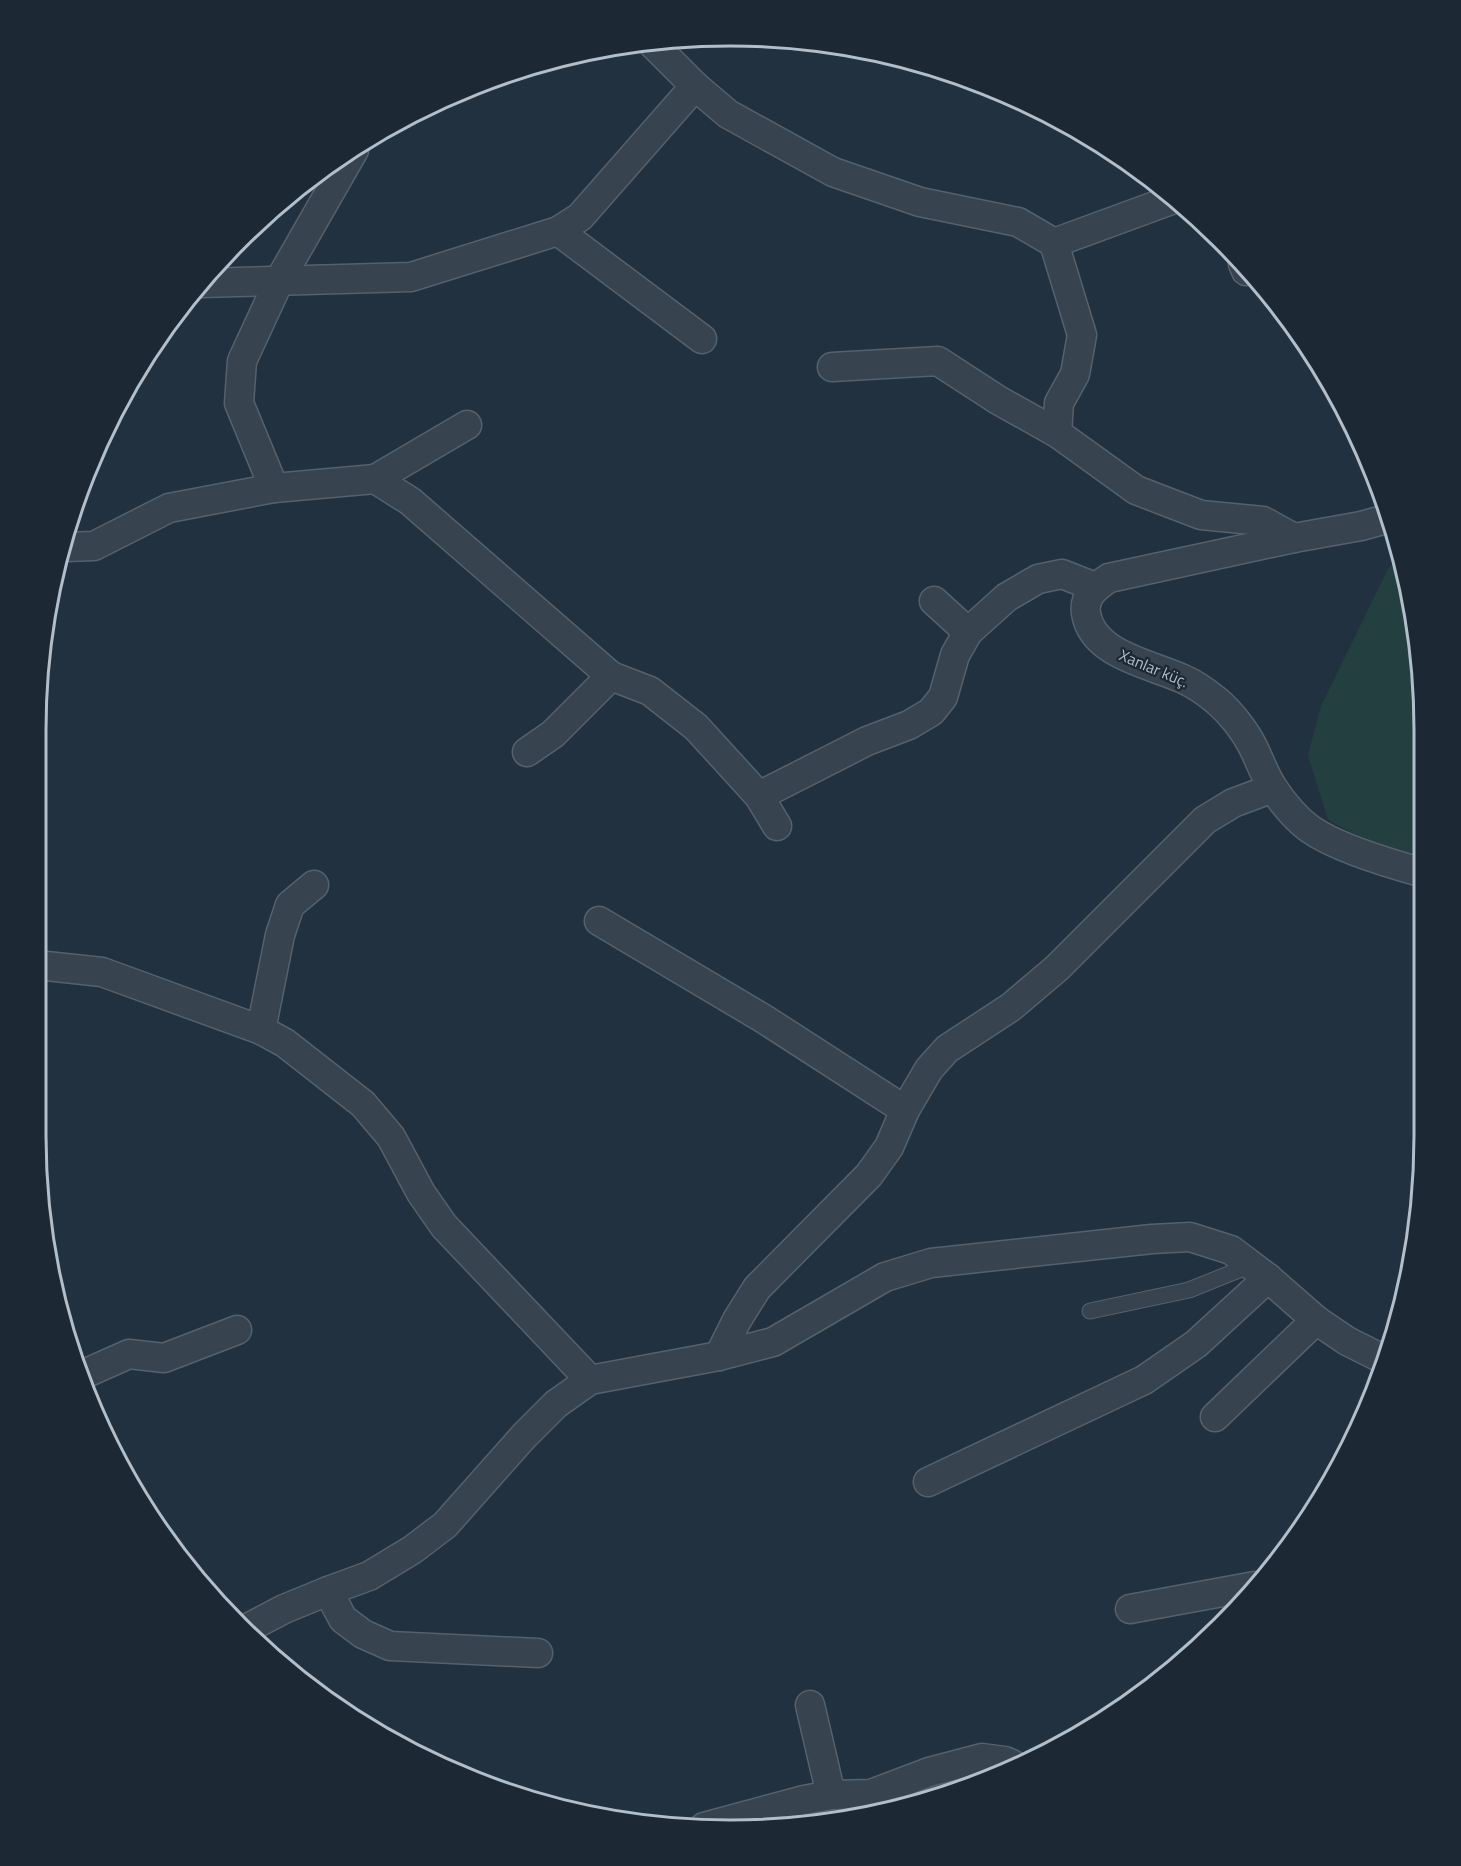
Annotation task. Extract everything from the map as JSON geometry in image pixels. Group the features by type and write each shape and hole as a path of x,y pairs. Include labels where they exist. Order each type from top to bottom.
{"street":[{"path":"659,50 695,87 728,114 833,171 920,202 1018,222 1054,243 1082,335 1075,374 1059,403 1057,434"},
{"path":"214,283 411,276 558,231 580,217 695,87"},
{"path":"274,488 239,403 242,361 279,280 345,166"},
{"path":"1054,243 1165,202"},
{"path":"558,231 702,339"},
{"path":"832,367 938,362 1057,434 1136,490 1201,514 1263,521 1294,538"},
{"path":"72,547 94,546 169,508 274,488 375,479 467,425"},
{"path":"375,479 410,501 611,676 650,691 696,727 759,796 777,826"},
{"path":"759,796 867,741 909,725 931,712 944,697 955,655 968,632 1007,597 1038,579 1062,574 1095,587 1109,578 1381,520"},
{"name":"Xanlar küç.","path":"1095,587 1085,610 1095,636 1112,650 1183,679 1202,689 1219,703 1252,745 1273,788 1292,813 1329,840 1414,870"},
{"path":"934,601 968,632"},
{"path":"528,752 553,734 611,676"},
{"path":"719,1356 737,1320 757,1288 869,1176 889,1147 905,1110 929,1069 947,1049 1011,1007 1057,969 1205,820 1233,803 1273,788"},
{"path":"261,1030 280,935 290,905 314,885"},
{"path":"599,921 764,1019 905,1110"},
{"path":"46,966 102,972 261,1030 285,1043 363,1104 390,1137 421,1193 444,1226 590,1380"},
{"path":"253,1625 284,1609 369,1576 446,1526 555,1404 590,1380 719,1356 773,1342 885,1277 931,1263 1152,1239 1190,1237 1231,1250 1316,1320 1347,1341 1378,1356"},
{"path":"928,1482 1144,1380 1196,1344 1259,1272"},
{"path":"1215,1417 1316,1320"},
{"path":"89,1372 129,1354 164,1358 237,1330"},
{"path":"1130,1609 1243,1588"},
{"path":"328,1591 343,1619 363,1634 390,1646 538,1653"},
{"path":"810,1705 831,1795"},
{"path":"730,1820 831,1795 872,1794 932,1784 982,1758 1005,1761"}],"lane":[{"path":"1090,1311 1259,1272"}],"green space":[{"path":"1393,563 1409,641 1413,686 1414,858 1376,845 1328,820 1308,755 1321,706 1388,569"}]}
